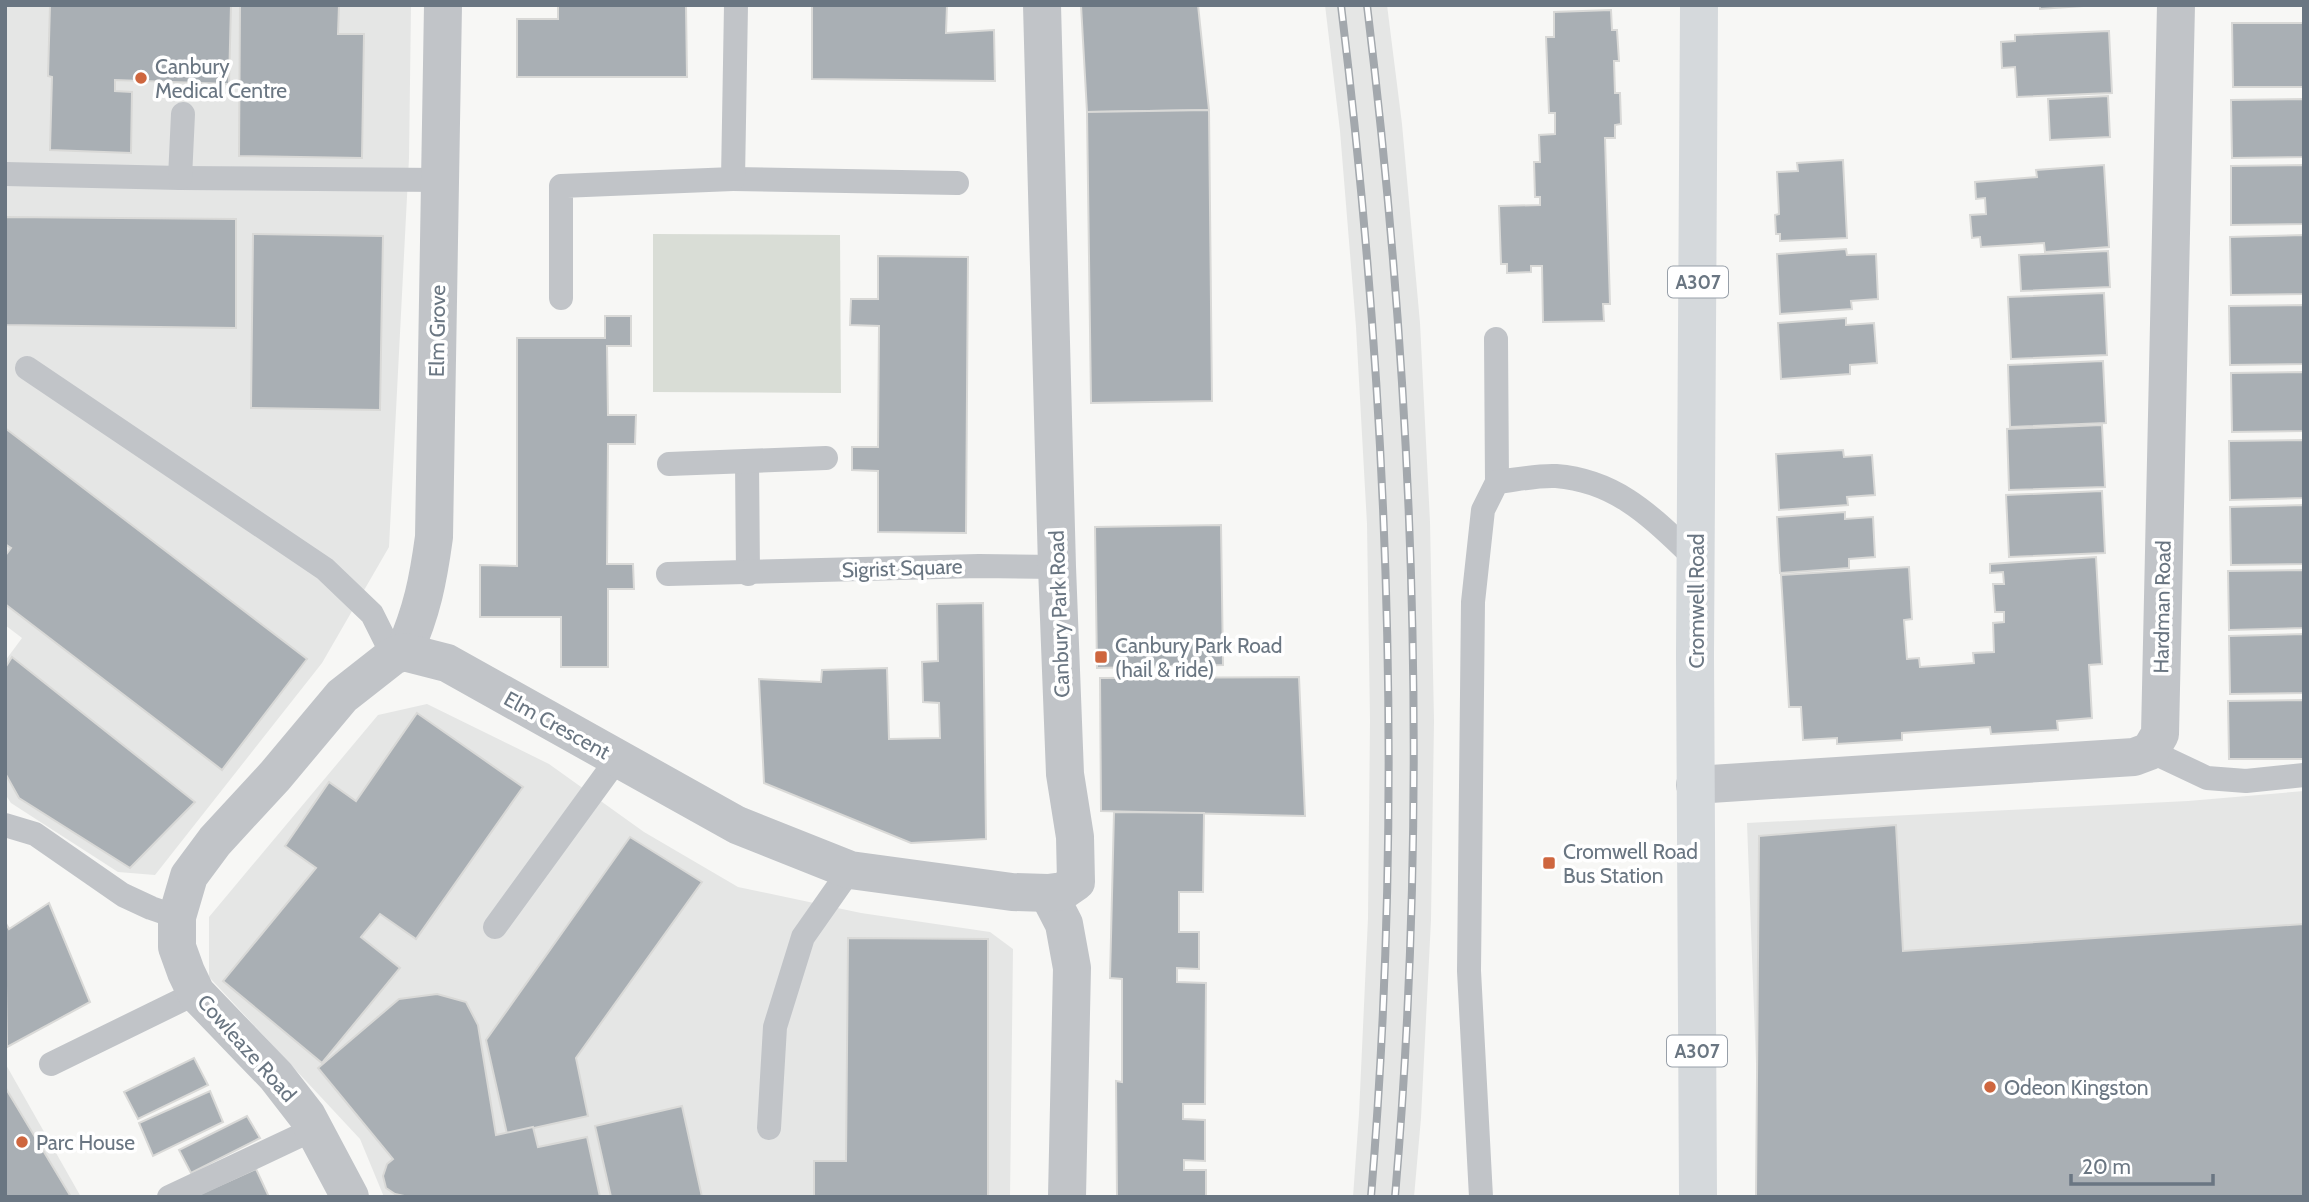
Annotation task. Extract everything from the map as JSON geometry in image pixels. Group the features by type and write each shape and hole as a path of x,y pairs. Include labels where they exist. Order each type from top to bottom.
{"main road":[{"name":"Cromwell Road","path":"1698,1197 1695,785 1699,5"}],"street":[{"name":"Elm Grove","path":"398,654 416,624 427,590 434,537 443,5"},
{"name":"Canbury Park Road","path":"1042,5 1065,774 1075,837 1076,882 1063,891 1048,893"},
{"name":"Hardman Road","path":"2150,751 2160,734 2176,5"},
{"path":"177,917 189,876 215,841 275,776 342,696 398,654"},
{"name":"Elm Crescent","path":"398,654 447,663 737,825 850,870 964,886 1048,893"},
{"path":"1695,785 2134,757 2150,751"},
{"path":"1048,893 1064,924 1072,968 1067,1197"},
{"name":"Cowleaze Road","path":"177,917 177,947 196,993 276,1076 307,1116 350,1197"}],"lane":[{"path":"733,179 737,5"},
{"path":"180,178 183,114"},
{"path":"5,174 440,180"},
{"path":"561,298 561,186 733,179 957,183"},
{"path":"1481,1197 1469,971 1473,602 1483,510 1497,482 1496,339"},
{"path":"27,368 325,569 372,614 398,654"},
{"path":"669,464 826,458"},
{"path":"747,461 748,573"},
{"path":"1497,482 1555,476 1600,485 1645,511 1696,559"},
{"name":"Sigrist Square","path":"667,574 979,566 1057,567"},
{"path":"2150,751 2207,778 2246,781 2304,775"},
{"path":"495,927 618,758"},
{"path":"5,825 35,834 123,895 177,917"},
{"path":"769,1128 775,1027 803,937 850,870"},
{"path":"51,1064 196,993"},
{"path":"169,1197 314,1129"}],"shaded area":[{"path":"5,5 411,5 409,158 389,547 322,663 155,875 118,872 11,803 5,794 5,661 22,638 5,625"},
{"path":"1325,5 1387,5 1402,124 1420,323 1430,522 1434,721 1431,920 1421,1118 1414,1197 1353,1197 1368,918 1370,721 1367,524 1356,327 1340,131"},
{"path":"653,234 840,235 841,393 653,392"},
{"path":"427,704 549,764 644,832 738,887 861,913 990,932 1013,949 1010,1197 384,1197 360,1139 209,977 209,917 378,715"},
{"path":"2304,791 2304,1197 1761,1197 1747,823 2188,801"},
{"name":"Parc House","path":"5,1063 81,1197 5,1197"}],"building":[{"name":"Canbury Medical Centre","path":"50,5 231,5 229,84 115,80 115,91 132,92 131,153 50,150"},
{"path":"240,5 339,5 338,34 364,34 362,158 239,156"},
{"path":"558,5 686,5 687,77 517,77 517,19 558,19"},
{"path":"812,5 947,5 946,33 994,30 995,81 812,79"},
{"path":"1081,5 1198,5 1209,110 1087,112"},
{"path":"2040,5 2098,5 2040,9"},
{"path":"1611,10 1612,30 1617,30 1619,61 1614,61 1615,93 1620,93 1621,124 1615,125 1615,138 1605,138 1610,304 1603,304 1604,321 1543,322 1542,266 1531,266 1531,272 1507,273 1507,264 1501,264 1499,206 1540,205 1540,197 1535,197 1534,162 1540,162 1539,135 1555,134 1555,113 1549,113 1546,37 1554,37 1554,12"},
{"path":"2232,23 2304,23 2304,87 2233,87"},
{"path":"2109,31 2112,93 2017,97 2015,67 2002,68 2001,42 2015,41 2015,35"},
{"path":"2108,96 2110,137 2050,140 2048,99"},
{"path":"2304,99 2304,157 2232,158 2231,100"},
{"path":"1209,110 1212,401 1091,403 1087,112"},
{"path":"1843,160 1847,238 1780,241 1780,234 1776,234 1775,215 1779,214 1777,172 1798,171 1797,163"},
{"path":"2104,165 2109,247 2045,252 2044,243 1981,247 1980,237 1972,238 1970,215 1986,214 1985,198 1976,199 1975,182 2037,177 2036,170"},
{"path":"2304,165 2304,224 2231,225 2231,166"},
{"path":"5,217 236,219 236,328 5,325"},
{"path":"253,234 383,236 380,410 251,408"},
{"path":"2304,235 2304,294 2231,295 2230,237"},
{"path":"1846,249 1847,255 1876,254 1878,299 1851,301 1852,309 1780,314 1777,254"},
{"path":"2108,251 2110,287 2021,291 2019,255"},
{"path":"878,256 968,257 966,533 878,532 878,471 852,470 852,447 878,447 879,326 850,325 851,299 878,299"},
{"path":"2104,293 2107,355 2011,359 2008,297"},
{"path":"2304,305 2304,364 2230,365 2229,306"},
{"path":"605,316 631,316 631,346 607,346 608,415 636,415 635,444 608,444 607,564 633,564 634,589 608,589 608,667 561,667 561,617 480,617 480,565 517,566 517,338 605,338"},
{"path":"1846,318 1846,325 1874,323 1877,363 1850,365 1850,374 1781,379 1778,323"},
{"path":"2103,361 2106,423 2010,427 2008,365"},
{"path":"2304,372 2304,431 2232,432 2231,373"},
{"path":"2102,425 2105,487 2009,490 2007,429"},
{"path":"5,428 307,659 222,770 5,604 5,556 11,548 5,544"},
{"path":"2304,440 2304,498 2230,500 2229,441"},
{"path":"1843,450 1844,457 1872,455 1875,495 1847,497 1848,505 1779,510 1776,454"},
{"path":"2102,491 2105,553 2009,557 2006,495"},
{"path":"2304,505 2304,564 2231,565 2230,507"},
{"path":"1845,512 1845,519 1873,517 1875,557 1849,559 1849,568 1780,573 1777,517"},
{"path":"1221,525 1223,665 1097,668 1095,527"},
{"path":"2096,557 2102,664 2089,665 2092,718 2057,721 2058,730 1991,734 1990,727 1902,733 1902,740 1837,744 1837,738 1803,740 1801,707 1789,707 1781,575 1909,567 1912,619 1904,620 1907,659 1919,658 1920,667 1974,663 1973,653 1994,652 1993,623 2004,622 2004,612 1995,612 1993,584 2004,584 2003,572 1990,573 1990,564"},
{"path":"2304,570 2304,628 2229,630 2228,571"},
{"path":"983,603 986,839 911,843 764,783 759,679 821,682 822,670 887,668 889,739 940,738 939,703 923,702 922,662 938,661 937,604"},
{"path":"2304,634 2304,693 2230,694 2229,636"},
{"path":"12,657 195,802 130,868 19,798 5,773 5,668"},
{"path":"1299,677 1305,816 1101,811 1100,678"},
{"path":"2304,700 2304,759 2229,759 2228,701"},
{"path":"417,713 523,787 416,939 380,914 361,937 400,968 322,1063 223,981 316,868 285,846 329,782 356,801"},
{"path":"1114,812 1204,813 1203,892 1179,892 1179,932 1199,932 1199,969 1177,968 1177,982 1206,983 1205,1104 1183,1104 1183,1119 1205,1120 1205,1161 1184,1160 1184,1170 1206,1170 1206,1197 1117,1197 1116,1081 1122,1082 1122,979 1110,978"},
{"path":"1896,825 1903,951 2304,924 2304,1197 1756,1197 1759,836"},
{"path":"630,837 702,882 576,1058 588,1116 507,1134 486,1040"},
{"path":"49,903 90,1002 7,1047 5,922 9,929"},
{"path":"848,938 988,939 988,1197 814,1197 814,1161 846,1161"},
{"path":"437,994 466,1002 478,1025 496,1135 533,1127 538,1147 587,1137 600,1197 409,1197 395,1194 386,1188 383,1176 387,1164 393,1159 318,1068 399,999"},
{"path":"194,1058 208,1085 138,1119 124,1092"},
{"name":"Parc House","path":"5,1087 71,1197 5,1197"},
{"path":"210,1091 223,1122 153,1156 139,1123"},
{"path":"682,1106 702,1197 611,1197 595,1126"},
{"path":"247,1116 260,1138 191,1173 179,1150"},
{"path":"256,1169 269,1197 193,1197"}],"railway":[{"path":"1341,5 1371,302 1386,600 1389,750 1387,899 1371,1197"},
{"path":"1367,5 1396,302 1412,600 1412,899 1406,1048 1395,1197"}],"place":[{"name":"Canbury Medical Centre","path":"141,78"},
{"name":"Canbury Park Road (hail & ride)","path":"1101,657"},
{"name":"Cromwell Road Bus Station","path":"1549,863"},
{"name":"Odeon Kingston","path":"1990,1087"},
{"name":"Parc House","path":"22,1142"}]}
